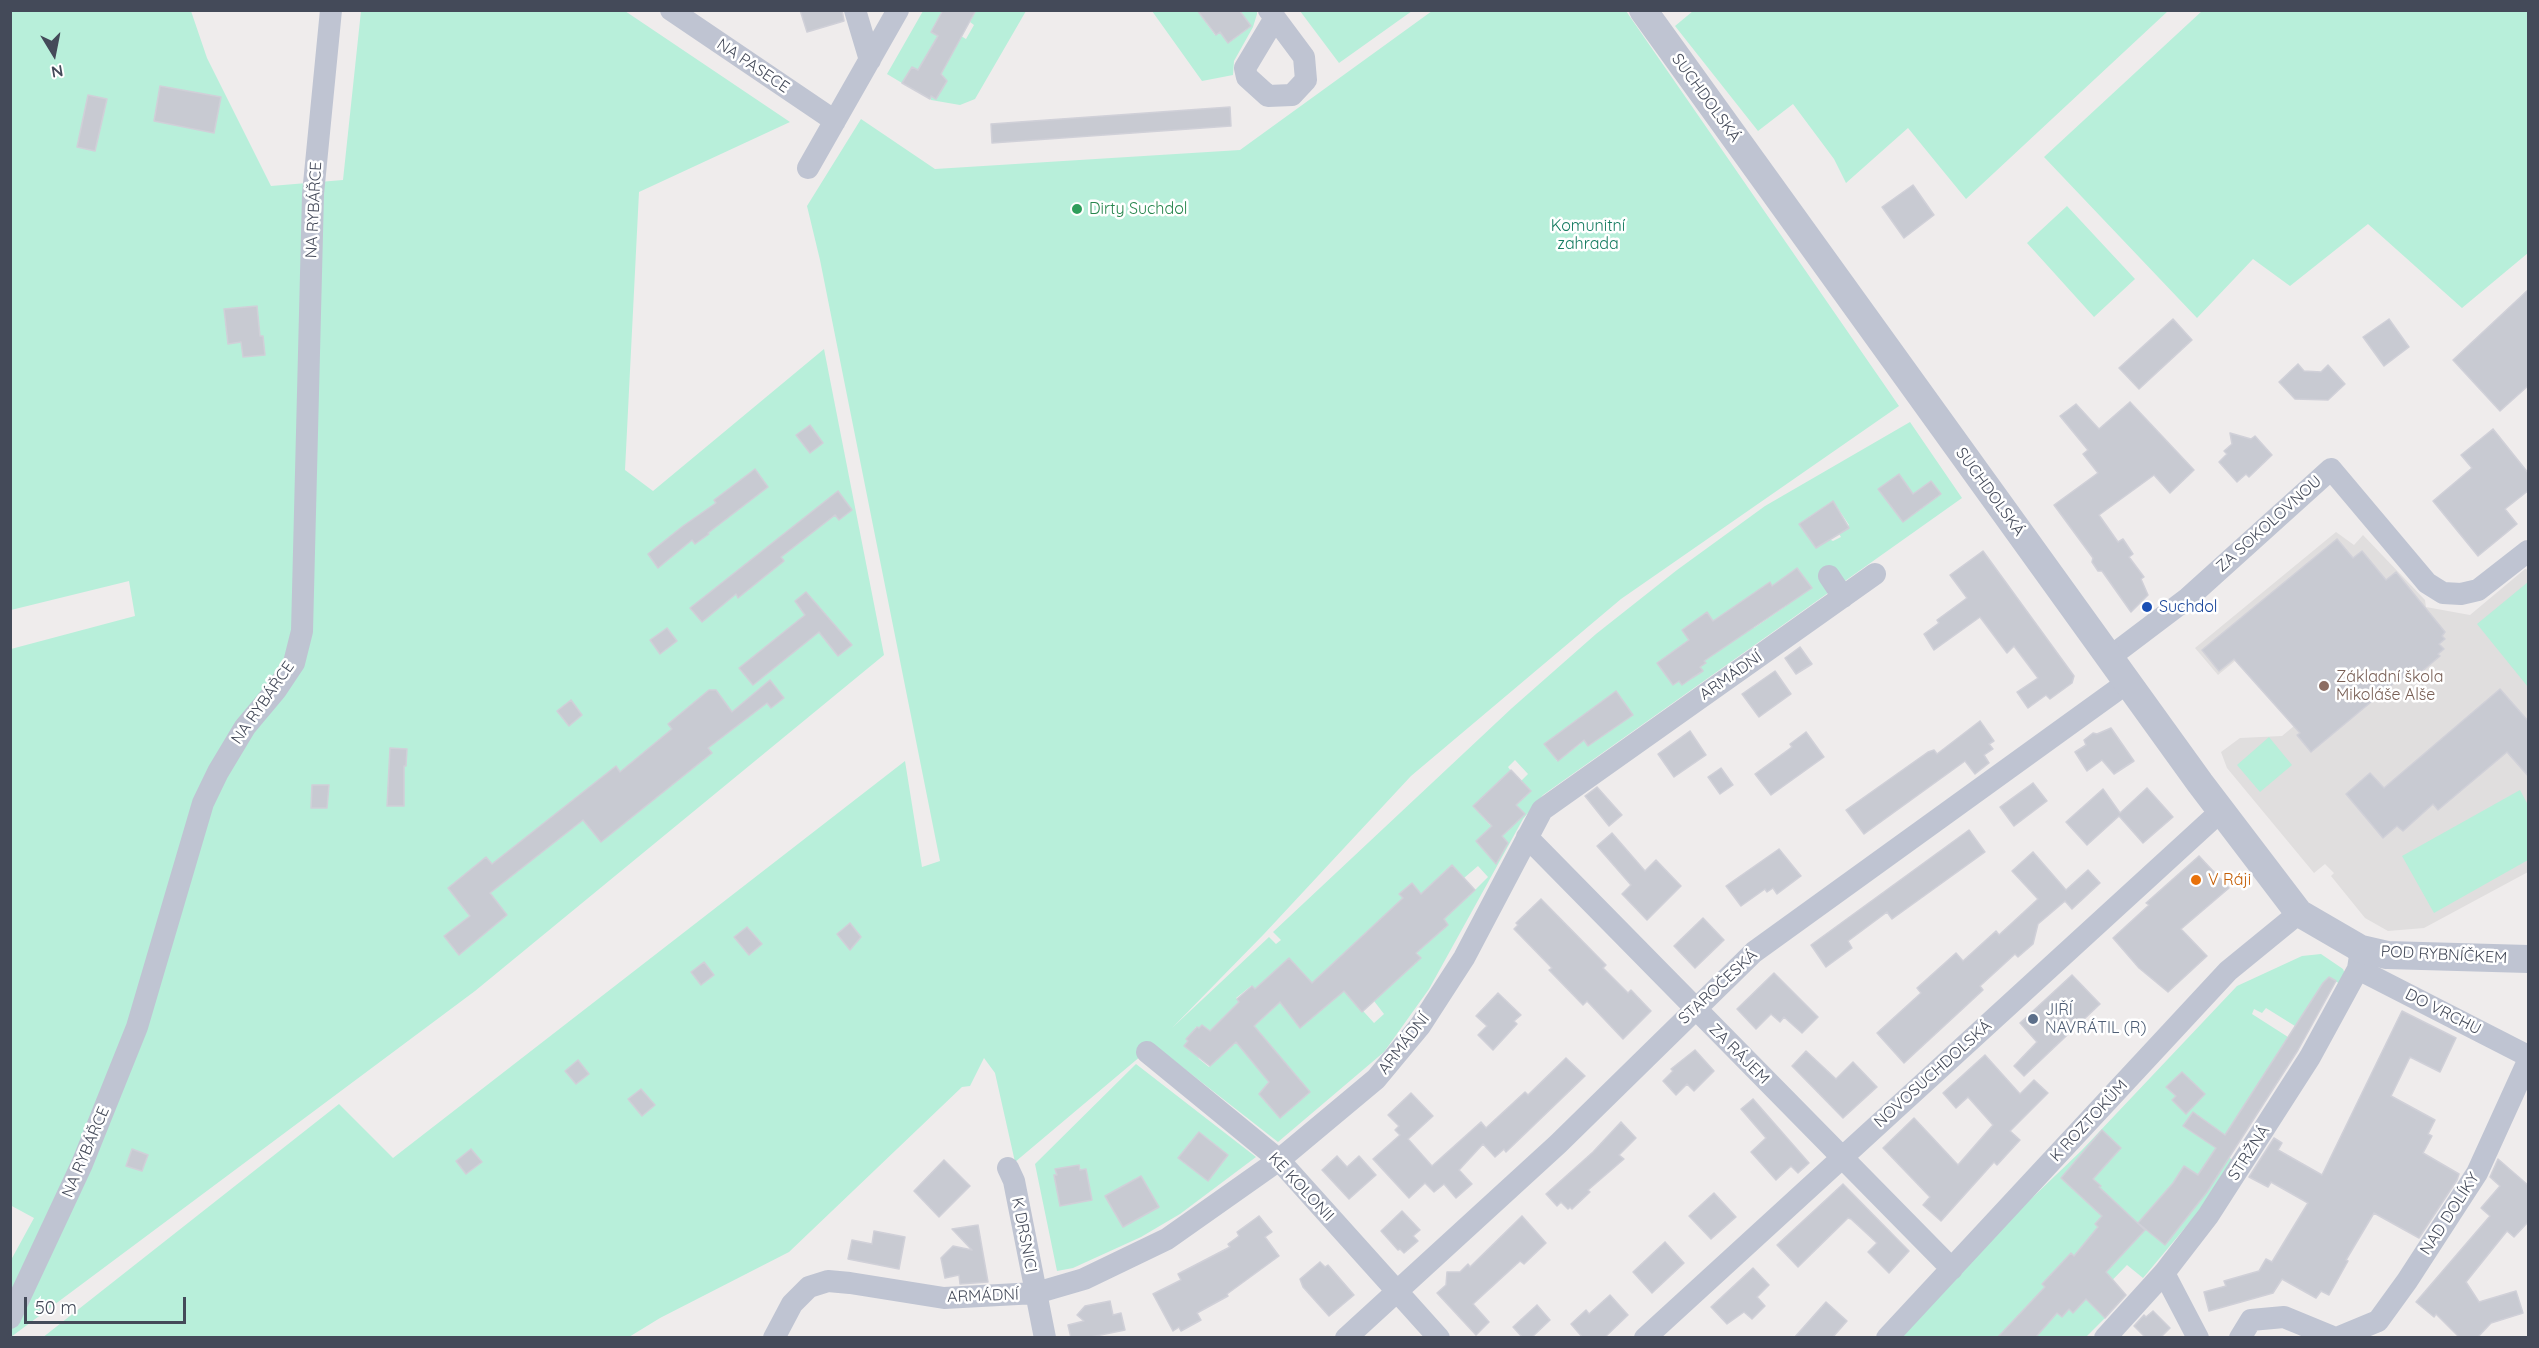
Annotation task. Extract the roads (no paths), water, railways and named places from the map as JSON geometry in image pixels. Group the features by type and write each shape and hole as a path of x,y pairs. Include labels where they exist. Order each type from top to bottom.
{"street":[{"name":"NA RYBÁŘCE","path":"10,1318 82,1164 138,1027 203,803 244,727 276,690 294,663 302,631 313,194 332,10"},
{"name":"NA PASECE","path":"672,10 835,121"},
{"path":"855,10 870,60"},
{"path":"808,168 898,10"},
{"name":"SUCHDOLSKÁ","path":"1643,10 2221,811 2299,913 2360,959"},
{"name":"ZA SOKOLOVNOU","path":"2110,657 2188,598 2331,469 2427,583 2443,593 2461,594 2478,590 2529,550"},
{"name":"ARMÁDNÍ","path":"774,1338 792,1304 809,1287 828,1281 944,1298 1036,1293 1084,1279 1167,1239 1279,1160 1376,1079 1420,1026 1464,958 1542,810 1875,574"},
{"path":"1829,576 1843,597"},
{"name":"STAROČESKÁ","path":"1346,1338 1558,1144 1754,952 2128,682"},
{"name":"NOVOSUCHDOLSKÁ","path":"1645,1338 2221,811"},
{"name":"ZA RÁJEM","path":"1527,837 1952,1269"},
{"name":"K ROZTOKŮM","path":"1887,1338 2228,971 2299,913"},
{"name":"POD RYBNÍČKEM","path":"2360,959 2387,955 2529,959"},
{"name":"DO VRCHU","path":"2360,959 2529,1056"},
{"name":"STRŽNÁ","path":"2105,1338 2164,1273 2208,1216 2304,1067 2360,959"},
{"name":"KE KOLONII","path":"1147,1052 1279,1160 1439,1338"},
{"name":"NAD DOLÍKY","path":"2240,1338 2252,1320 2284,1317 2336,1338 2378,1321 2407,1281 2477,1173 2529,1061"},
{"name":"K DRSNICI","path":"1008,1168 1014,1181 1045,1338"},
{"path":"2164,1273 2198,1338"}],"place":[{"name":"Dirty Suchdol","path":"1077,209"},
{"name":"Suchdol","path":"2147,607"},
{"name":"Základní škola Mikoláše Alše","path":"2324,686"},
{"name":"V Ráji","path":"2196,880"},
{"name":"JIŘÍ NAVRÁTIL (R)","path":"2033,1019"}],"park label":[{"name":"Komunitní zahrada","path":"1588,235"}]}
